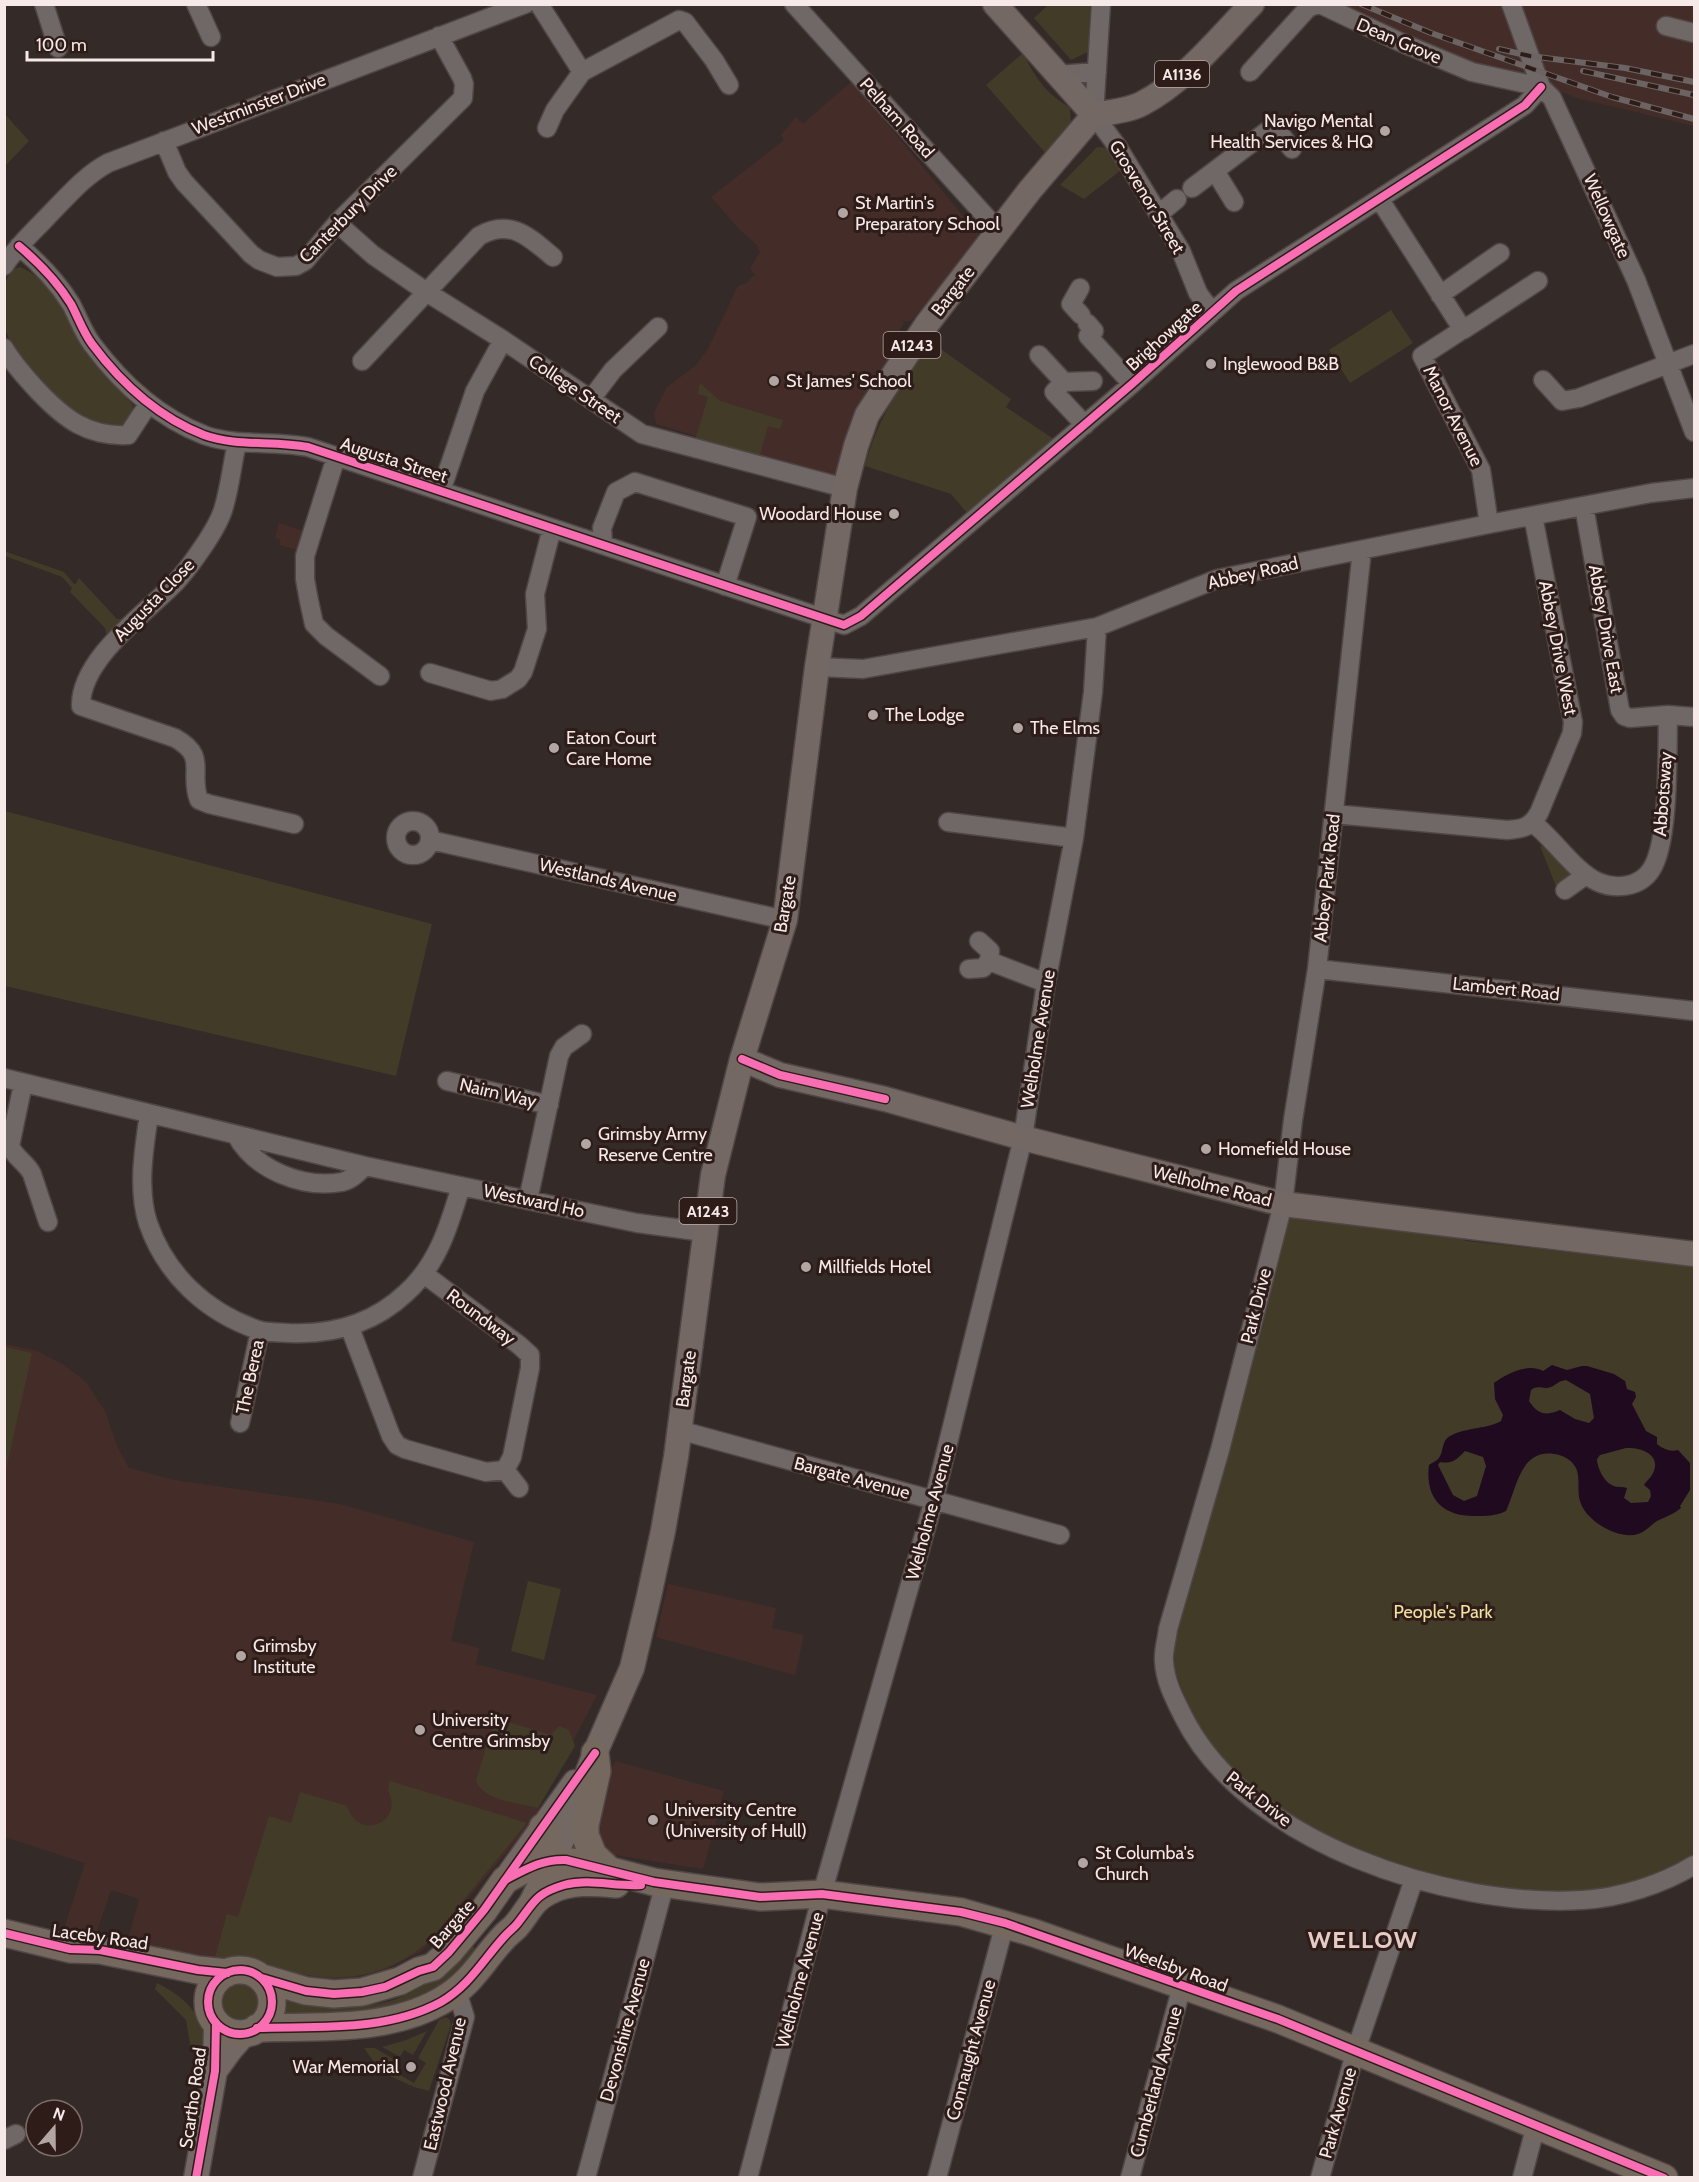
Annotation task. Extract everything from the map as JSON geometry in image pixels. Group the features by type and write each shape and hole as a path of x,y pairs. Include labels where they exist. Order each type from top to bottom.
{"highway":[{"path":"595,1753 597,1771 585,1834 593,1855 609,1870"},
{"path":"543,1827 555,1868 562,1874 582,1882"},
{"name":"Weelsby Road","path":"505,1880 527,1868 551,1860 573,1862 660,1883 760,1897 822,1894 961,1912 1005,1923 1278,2019 1664,2178"},
{"name":"Bargate","path":"262,1978 306,1991 334,1994 385,1987 433,1967 467,1931 505,1880"},
{"name":"Weelsby Road","path":"531,1903 548,1891 582,1882 634,1886 660,1883"},
{"name":"Bargate","path":"251,2031 384,2022 427,2009 457,1990 473,1976 504,1936 516,1926 531,1903"},
{"path":"467,1931 494,1950"},
{"name":"Laceby Road","path":"4,1933 78,1950 100,1950 198,1970 226,1972"},
{"name":"Laceby Road","path":"78,1950 103,1960 160,1971 181,1980 212,2012"},
{"path":"248,1971 262,1978 269,1988 272,2005 266,2021 251,2031 229,2032 212,2012 211,1987 226,1972 248,1971"}],"main road":[{"path":"995,4 1094,115"},
{"name":"A1136","path":"1094,115 1142,104 1166,88 1252,4"},
{"name":"Bargate","path":"531,1903 563,1838 595,1753 632,1668 663,1531 713,1175 742,1059 785,920 817,667 845,488 856,446 867,415 927,324 1030,190 1094,115"},
{"name":"Welholme Road","path":"742,1059 780,1075 885,1099 1023,1138 1283,1204 1695,1254"},
{"name":"Bargate","path":"505,1880 595,1753"},
{"name":"Scartho Road","path":"196,2178 215,2072 212,2012"},
{"name":"Scartho Road","path":"215,2072 231,2049 251,2031"}],"street":[{"path":"44,4 58,48"},
{"path":"196,4 211,37"},
{"name":"Westminster Drive","path":"19,246 95,170 164,141 525,4"},
{"path":"538,4 582,72"},
{"name":"Pelham Road","path":"794,4 999,231"},
{"path":"1094,115 1101,4"},
{"name":"Wellowgate","path":"1511,4 1541,87 1552,98 1636,280 1695,432"},
{"name":"Dean Grove","path":"1250,72 1308,8 1322,5 1400,42 1472,72 1541,87"},
{"path":"546,128 555,110 582,72 679,20 685,22 714,60 729,85"},
{"path":"1666,26 1695,33"},
{"name":"Canterbury Drive","path":"164,141 177,172 184,182 251,254 267,265 286,268 305,261 337,223 463,98 462,78 439,36"},
{"path":"1056,75 1097,72"},
{"name":"Brighowgate","path":"825,620 844,625 861,615 1132,384 1236,291 1526,105 1541,87"},
{"name":"Grosvenor Street","path":"1094,115 1117,146 1181,251 1198,293 1206,304 1215,310"},
{"path":"1159,214 1274,126 1292,149"},
{"path":"1215,171 1234,202"},
{"path":"1380,200 1463,330 1538,282"},
{"name":"College Street","path":"337,223 373,255 642,434 845,488"},
{"path":"362,361 479,236 491,229 505,228 518,231 553,257"},
{"path":"4,266 19,246"},
{"name":"Augusta Street","path":"19,246 62,291 91,343 116,374 149,403 176,422 205,435 237,442 290,444 336,457 825,620"},
{"path":"1440,295 1500,253"},
{"path":"1080,288 1071,304 1094,331 1088,336 1132,384"},
{"path":"591,399 613,370 658,327"},
{"name":"Manor Avenue","path":"1459,332 1422,356 1481,470 1489,524"},
{"path":"441,491 475,390 503,340"},
{"path":"4,348 20,373 50,404 66,418 84,428 104,434 128,435 149,403"},
{"path":"1543,380 1562,401 1580,398 1695,354"},
{"path":"1039,355 1064,382"},
{"path":"1085,424 1054,392 1064,382 1093,381"},
{"name":"Augusta Close","path":"237,442 223,510 200,552 176,582 118,636 98,660 81,696 81,706 184,743 192,750 195,758 195,790 199,800 294,824"},
{"path":"336,457 306,556 305,579 309,602 314,624 326,636 380,676"},
{"path":"603,545 602,528 616,492 635,482 747,517 725,586"},
{"name":"Abbey Road","path":"817,667 863,669 1097,627 1217,579 1651,493 1695,488"},
{"name":"Abbey Drive East","path":"1584,506 1620,710 1624,716 1630,718 1668,715 1695,717"},
{"name":"Abbey Drive West","path":"1533,516 1573,722 1572,733 1533,823"},
{"path":"430,672 491,692 502,689 518,679 523,672 537,629 535,594 552,528"},
{"name":"Abbey Park Road","path":"1283,1204 1293,1120 1317,969 1362,550"},
{"name":"Welholme Avenue","path":"748,2178 822,1894 934,1500 1023,1138 1047,983 1074,838 1093,692 1097,627"},
{"name":"Abbotsway","path":"1533,823 1546,833 1586,875 1600,883 1623,886 1639,882 1655,863 1664,818 1668,715"},
{"path":"1334,814 1507,830 1519,830 1533,823"},
{"path":"948,822 1074,838"},
{"name":"Westlands Avenue","path":"430,840 785,920"},
{"path":"1565,890 1586,875"},
{"path":"969,969 983,968 989,961 990,951 979,941"},
{"path":"989,961 1047,983"},
{"name":"Lambert Road","path":"1317,969 1695,1011"},
{"path":"528,1200 559,1056 564,1047 582,1034"},
{"name":"Westward Ho","path":"4,1078 365,1166 637,1223 704,1232"},
{"name":"Nairn Way","path":"447,1081 549,1105"},
{"path":"23,1084 10,1146 13,1153 29,1167 48,1222"},
{"path":"148,1114 142,1189 147,1221 160,1250 177,1277 200,1299 228,1317 260,1331 306,1334 350,1328 393,1305 424,1274 436,1256 448,1231 461,1186"},
{"path":"236,1135 242,1147 255,1159 298,1179 321,1183 343,1182 356,1175 365,1166"},
{"name":"Park Drive","path":"1283,1204 1220,1450 1168,1629 1164,1660 1169,1688 1193,1736 1228,1778 1276,1817 1330,1848 1414,1879 1489,1895 1583,1900 1602,1898 1644,1887 1681,1873 1695,1865"},
{"name":"Roundway","path":"424,1274 530,1355 530,1368 512,1457 505,1470"},
{"path":"350,1328 391,1436 397,1445 486,1472 505,1470 519,1488"},
{"name":"The Berea","path":"240,1423 260,1331"},
{"name":"Bargate Avenue","path":"679,1430 1060,1535"},
{"name":"Park Avenue","path":"1320,2178 1356,2050 1414,1879"},
{"name":"Devonshire Avenue","path":"586,2178 660,1883"},
{"name":"Connaught Avenue","path":"937,2178 1005,1923"},
{"name":"Cumberland Avenue","path":"1130,2178 1182,1986"},
{"name":"Eastwood Avenue","path":"422,2178 465,2017 457,1990"},
{"path":"1522,2178 1536,2125"}],"shaded area":[{"path":"1330,5 1694,5 1694,126 1577,98 1530,79 1466,62"},
{"path":"852,81 982,239 911,321 900,321 904,323 900,330 902,334 865,398 837,478 656,424 654,413 667,387 695,366 708,349 738,286 756,276 750,269 760,252 758,246 740,230 711,197 784,140 781,135 796,117 803,124"},
{"path":"279,523 304,531 297,550 279,545 281,540 275,538"},
{"name":"Grimsby Institute","path":"5,1344 37,1351 64,1365 85,1381 105,1411 117,1446 129,1468 174,1480 340,1504 474,1542 451,1641 479,1648 476,1664 597,1695 531,1823 436,1937 420,1952 385,1970 346,1980 322,1980 287,1973 253,1961 236,1960 212,1967 127,1944 139,1899 111,1890 94,1940 62,1935 85,1863 5,1837"},
{"path":"1552,1365 1567,1370 1587,1366 1614,1374 1625,1381 1627,1389 1635,1392 1636,1397 1632,1404 1646,1431 1657,1437 1659,1446 1664,1449 1678,1450 1690,1463 1690,1490 1681,1508 1638,1534 1613,1532 1597,1523 1585,1511 1580,1500 1576,1468 1572,1463 1561,1455 1543,1454 1534,1458 1521,1472 1506,1511 1495,1515 1474,1516 1452,1513 1444,1508 1433,1495 1428,1476 1429,1465 1441,1454 1447,1438 1456,1433 1501,1421 1503,1415 1495,1399 1494,1383 1499,1379 1524,1369 1543,1371","holes":["1566,1380 1590,1394 1594,1418 1589,1423 1575,1419 1560,1410 1551,1413 1539,1412 1529,1401 1531,1390 1534,1388 1548,1388","1632,1448 1643,1450 1652,1456 1655,1466 1652,1475 1644,1485 1650,1490 1651,1496 1648,1502 1631,1503 1624,1498 1627,1488 1614,1486 1606,1481 1598,1466 1597,1459 1600,1455","1465,1451 1483,1457 1486,1466 1477,1496 1464,1501 1453,1495 1438,1465 1440,1462 1454,1461"]},
{"path":"668,1584 776,1608 772,1628 804,1635 795,1675 656,1637"},
{"name":"University Centre (University of Hull)","path":"615,1761 724,1791 703,1869 608,1854 600,1848 591,1815"}],"green space":[{"path":"1049,4 1090,5 1088,52 1071,60 1034,18"},
{"path":"1023,53 1042,84 1070,108 1071,125 1047,155 986,85"},
{"path":"4,113 29,141 5,166 4,166"},
{"path":"1097,147 1112,148 1120,171 1084,199 1060,185"},
{"path":"20,267 44,283 93,360 133,405 132,414 124,425 108,428 91,423 74,413 40,382 14,348 4,324 4,293 10,274"},
{"path":"1391,310 1413,343 1350,383 1329,350"},
{"path":"931,342 1011,399 1006,407 1058,442 967,513 951,494 865,466 884,416"},
{"path":"700,383 720,401 783,420 780,429 768,426 759,458 695,440 708,397 698,394"},
{"path":"4,551 64,572 75,585 79,578 117,619 123,619 107,636 105,628 70,592 72,588 62,577 5,556"},
{"path":"5,811 432,924 396,1076 5,986"},
{"path":"1540,846 1547,847 1570,871 1571,875 1557,889"},
{"name":"People's Park","path":"1289,1217 1456,1235 1466,1241 1694,1266 1694,1858 1663,1873 1604,1890 1547,1893 1491,1887 1417,1871 1356,1851 1326,1837 1250,1788 1208,1744 1188,1706 1175,1670 1174,1646 1178,1623"},
{"path":"4,1347 32,1353 5,1474"},
{"path":"528,1581 561,1589 544,1660 511,1651"},
{"path":"495,1718 551,1735 559,1726 569,1730 575,1746 538,1808 494,1797 480,1788 476,1781"},
{"path":"390,1781 527,1823 434,1936 419,1949 385,1968 348,1977 328,1977 288,1971 249,1958 232,1958 213,1965 227,1914 238,1917 269,1816 291,1823 300,1792 347,1806 353,1817 360,1823 378,1824 390,1811 392,1802 388,1790"},
{"path":"470,1946 483,1951 432,2001 283,2023 288,1996 353,2005 387,2002 418,1989"},
{"path":"157,1983 178,1996 196,2014 203,2032 203,2057 191,2050 186,2020 155,1989"},
{"path":"241,1984 256,1991 263,2006 256,2021 241,2028 226,2021 219,2006 226,1991"},
{"path":"446,2017 450,2020 451,2025 429,2091 414,2087 381,2072 364,2048 375,2048 397,2061 392,2070 414,2083 426,2063 418,2058 439,2020"},
{"path":"427,2031 413,2055 404,2050 400,2057 382,2047 406,2040"}],"railway":[{"path":"1361,4 1431,33 1612,97 1694,119"},
{"path":"1499,49 1530,56 1625,68 1694,82"},
{"path":"1583,71 1694,95"}],"cycle path":[{"path":"19,246 60,288 89,339 115,372 156,409 187,428 229,441 308,447 844,625 861,616 1132,384 1236,291 1525,105 1541,87"},
{"path":"742,1059 780,1075 885,1099"},
{"path":"262,1978 306,1991 334,1994 362,1992 385,1987 433,1967 449,1952 484,1910 595,1753"},
{"path":"505,1880 542,1863 566,1860 654,1882 760,1897 822,1894 961,1912 1005,1923 1278,2019 1664,2178"},
{"path":"257,2028 351,2026 375,2023 420,2012 441,2002 460,1988 536,1900 546,1892 564,1885 583,1882 641,1885"},
{"path":"4,1933 70,1949 100,1950 198,1970 227,1973"},
{"path":"240,1970 252,1972 263,1979 270,1990 272,2002 270,2014 263,2025 252,2032 240,2034 228,2032 217,2025 210,2014 208,2002 210,1990 217,1979 228,1972 240,1970"},
{"path":"196,2178 215,2071 216,2023"}],"place":[{"name":"Navigo Mental Health Services & HQ","path":"1385,131"},
{"name":"St Martin's Preparatory School","path":"843,213"},
{"name":"Inglewood B&B","path":"1211,364"},
{"name":"St James' School","path":"774,381"},
{"name":"Woodard House","path":"894,514"},
{"name":"The Lodge","path":"873,715"},
{"name":"The Elms","path":"1018,728"},
{"name":"Eaton Court Care Home","path":"554,748"},
{"name":"Grimsby Army Reserve Centre","path":"586,1144"},
{"name":"Homefield House","path":"1206,1149"},
{"name":"Millfields Hotel","path":"806,1267"},
{"name":"Grimsby Institute","path":"241,1656"},
{"name":"University Centre Grimsby","path":"420,1730"},
{"name":"University Centre (University of Hull)","path":"653,1820"},
{"name":"St Columba's Church","path":"1083,1863"},
{"name":"War Memorial","path":"411,2067"}],"district":[{"name":"WELLOW","path":"1363,1939"}]}
